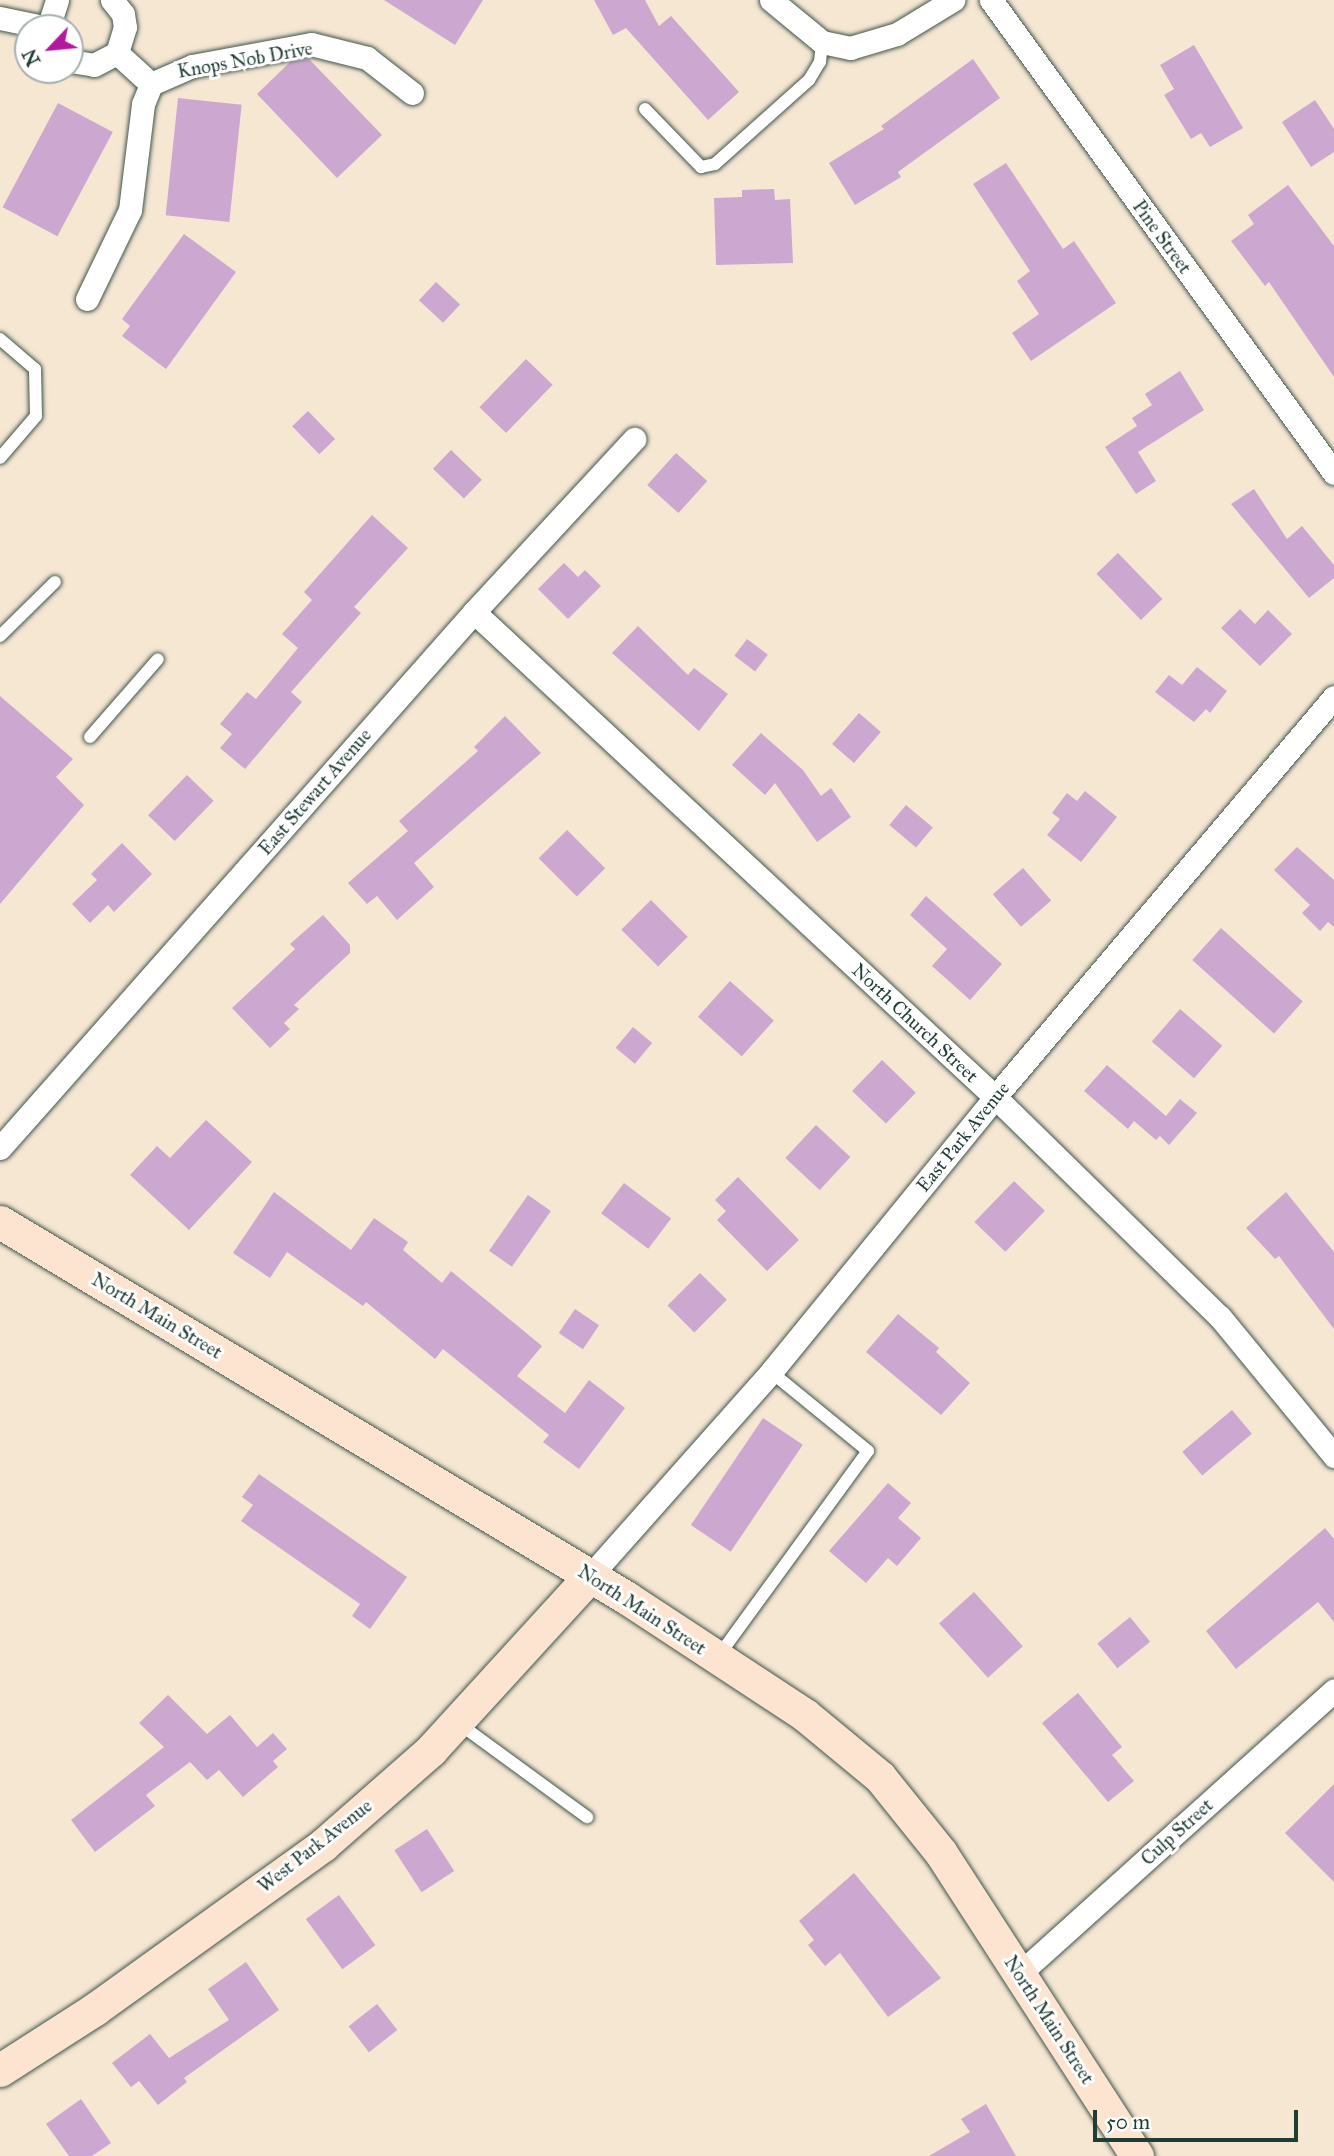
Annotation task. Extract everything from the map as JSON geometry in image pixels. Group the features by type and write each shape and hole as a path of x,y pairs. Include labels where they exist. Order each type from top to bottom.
{"main road":[{"name":"North Main Street","path":"0,1222 590,1576 805,1715 880,1777 941,1853 1137,2156"},
{"name":"West Park Avenue","path":"0,2070 96,2009 323,1844 457,1723 590,1576"}],"street":[{"path":"84,63 94,65 117,53 125,27 123,14 112,0"},
{"path":"771,0 822,42 850,48 872,44 953,0"},
{"name":"Pine Street","path":"991,0 1334,473"},
{"name":"Knops Nob Drive","path":"87,299 130,210 143,104 151,84 191,66 311,44 367,58 412,93"},
{"name":"Knops Nob Drive","path":"117,53 151,84"},
{"name":"East Stewart Avenue","path":"0,1148 474,612 634,439"},
{"name":"North Church Street","path":"474,612 995,1097 1220,1317 1334,1457"},
{"name":"East Park Avenue","path":"590,1576 771,1372 995,1097 1334,697"},
{"name":"Culp Street","path":"1019,1974 1334,1690"}],"lane":[{"path":"645,109 701,167 715,164 809,80 820,62 822,42"},
{"path":"0,339 35,369 36,416 0,458"},
{"path":"0,635 55,582"},
{"path":"90,737 158,659"},
{"path":"717,1658 868,1451 771,1372"},
{"path":"457,1723 587,1817"}],"building":[{"path":"384,0 483,0 455,45"},
{"path":"594,0 645,0 659,26 671,16 739,92 708,120 626,28 613,35"},
{"path":"1194,45 1243,128 1210,147 1201,133 1191,139 1164,95 1174,89 1160,65"},
{"path":"309,59 382,135 337,178 257,94 290,62"},
{"path":"973,59 1000,98 898,172 901,177 855,205 829,163 884,129 881,126"},
{"path":"178,98 242,105 229,222 166,215"},
{"path":"1315,100 1334,129 1334,152 1311,167 1282,122"},
{"path":"58,103 113,132 57,236 3,207"},
{"path":"1006,163 1063,249 1074,241 1116,303 1031,361 1012,333 1039,314 1017,281 1030,271 973,184"},
{"path":"1288,185 1334,246 1334,377 1269,282 1265,286 1231,241 1254,224 1248,215"},
{"path":"774,189 775,200 790,199 793,263 716,265 714,198 742,197 742,190"},
{"path":"184,234 236,272 166,369 122,336 130,326 122,319"},
{"path":"436,282 460,305 443,323 419,300"},
{"path":"526,359 553,385 506,433 479,407"},
{"path":"1180,371 1204,410 1138,452 1156,481 1136,494 1105,447 1137,426 1132,418 1152,405 1145,394"},
{"path":"308,411 335,439 319,454 292,426"},
{"path":"451,450 482,480 464,499 433,469"},
{"path":"676,453 707,481 678,513 647,485"},
{"path":"1254,489 1287,539 1302,526 1334,565 1334,578 1309,598 1231,504"},
{"path":"372,515 408,548 354,607 361,613 291,692 302,702 245,769 220,748 232,734 220,724 247,692 256,699 298,648 282,634 312,600 304,592"},
{"path":"1118,553 1162,599 1141,620 1096,574"},
{"path":"564,563 578,577 585,570 601,586 568,619 538,589"},
{"path":"1240,609 1255,624 1268,610 1292,634 1260,666 1221,628"},
{"path":"638,626 688,675 694,668 728,694 699,731 612,653"},
{"path":"747,639 768,655 755,671 734,656"},
{"path":"1197,667 1227,691 1210,713 1206,709 1194,722 1155,692 1169,675 1182,685"},
{"path":"0,696 73,759 56,777 84,805 0,904"},
{"path":"859,713 881,732 854,763 832,744"},
{"path":"505,716 541,753 414,863 434,887 397,920 377,896 367,904 348,883 408,831 399,821 478,751 474,747"},
{"path":"761,733 803,770 821,796 831,788 851,817 817,842 775,783 765,795 732,765"},
{"path":"187,775 214,801 175,841 148,815"},
{"path":"1085,791 1117,817 1081,862 1047,835 1060,819 1052,813 1067,793 1077,801"},
{"path":"906,805 933,827 916,847 889,825"},
{"path":"567,830 605,868 577,896 539,858"},
{"path":"122,843 152,874 114,912 108,905 90,923 72,904 97,880 91,874"},
{"path":"1297,847 1334,880 1334,927 1328,922 1320,931 1302,913 1310,905 1274,870"},
{"path":"1023,868 1051,900 1021,927 993,894"},
{"path":"926,896 1002,964 970,1000 932,966 947,949 910,915"},
{"path":"651,900 688,937 658,966 621,930"},
{"path":"323,915 350,945 350,953 294,1005 299,1009 284,1023 290,1029 270,1048 232,1008 295,949 290,944"},
{"path":"1221,928 1303,1002 1274,1034 1192,960"},
{"path":"730,981 774,1020 742,1056 698,1017"},
{"path":"1180,1009 1222,1046 1194,1078 1152,1041"},
{"path":"633,1027 652,1043 635,1064 616,1048"},
{"path":"882,1060 916,1093 886,1124 852,1091"},
{"path":"1107,1065 1166,1116 1180,1099 1197,1113 1169,1145 1160,1136 1156,1140 1134,1121 1128,1129 1084,1091"},
{"path":"206,1120 252,1162 189,1230 130,1175 157,1146 170,1158"},
{"path":"816,1125 850,1157 820,1190 785,1158"},
{"path":"738,1177 799,1240 767,1271 717,1220 726,1211 715,1200"},
{"path":"1014,1181 1045,1211 1005,1252 974,1222"},
{"path":"624,1183 671,1219 648,1249 601,1213"},
{"path":"274,1192 351,1250 374,1218 408,1242 403,1250 442,1283 451,1271 542,1346 517,1376 565,1413 589,1380 625,1408 579,1469 543,1442 549,1435 443,1349 435,1359 366,1302 363,1306 287,1252 270,1278 233,1253"},
{"path":"1286,1192 1334,1252 1334,1329 1279,1256 1275,1259 1246,1228"},
{"path":"528,1195 551,1211 512,1267 489,1251"},
{"path":"700,1273 727,1300 694,1332 667,1306"},
{"path":"575,1309 599,1325 583,1349 559,1333"},
{"path":"898,1314 939,1348 936,1352 970,1383 941,1415 866,1352"},
{"path":"1232,1410 1252,1434 1202,1476 1182,1452"},
{"path":"763,1418 803,1445 731,1552 691,1525"},
{"path":"259,1474 407,1577 370,1629 352,1616 360,1604 241,1521 253,1505 242,1497"},
{"path":"888,1483 911,1503 898,1518 921,1538 897,1566 888,1558 866,1583 829,1551"},
{"path":"1325,1528 1334,1539 1334,1622 1318,1602 1236,1669 1206,1631"},
{"path":"974,1592 1023,1646 988,1678 939,1623"},
{"path":"1130,1617 1150,1642 1117,1668 1097,1643"},
{"path":"1078,1693 1122,1747 1112,1755 1134,1781 1108,1802 1042,1723"},
{"path":"168,1695 207,1734 230,1715 257,1747 273,1733 287,1749 273,1761 278,1767 243,1797 219,1770 207,1780 190,1762 146,1795 155,1806 95,1852 71,1820 164,1747 139,1723"},
{"path":"1334,1784 1334,1882 1285,1833"},
{"path":"427,1829 454,1871 422,1892 394,1850"},
{"path":"854,1873 941,1978 888,2017 840,1953 825,1966 808,1945 814,1940 799,1921"},
{"path":"339,1895 375,1945 342,1969 306,1919"},
{"path":"246,1962 279,2010 184,2078 187,2082 158,2105 139,2081 131,2087 112,2063 150,2034 169,2058 229,2020 208,1989"},
{"path":"377,2004 397,2030 369,2052 349,2026"},
{"path":"81,2099 111,2143 92,2156 69,2156 46,2124"},
{"path":"986,2104 1016,2156 929,2156 970,2132 961,2119"}]}
